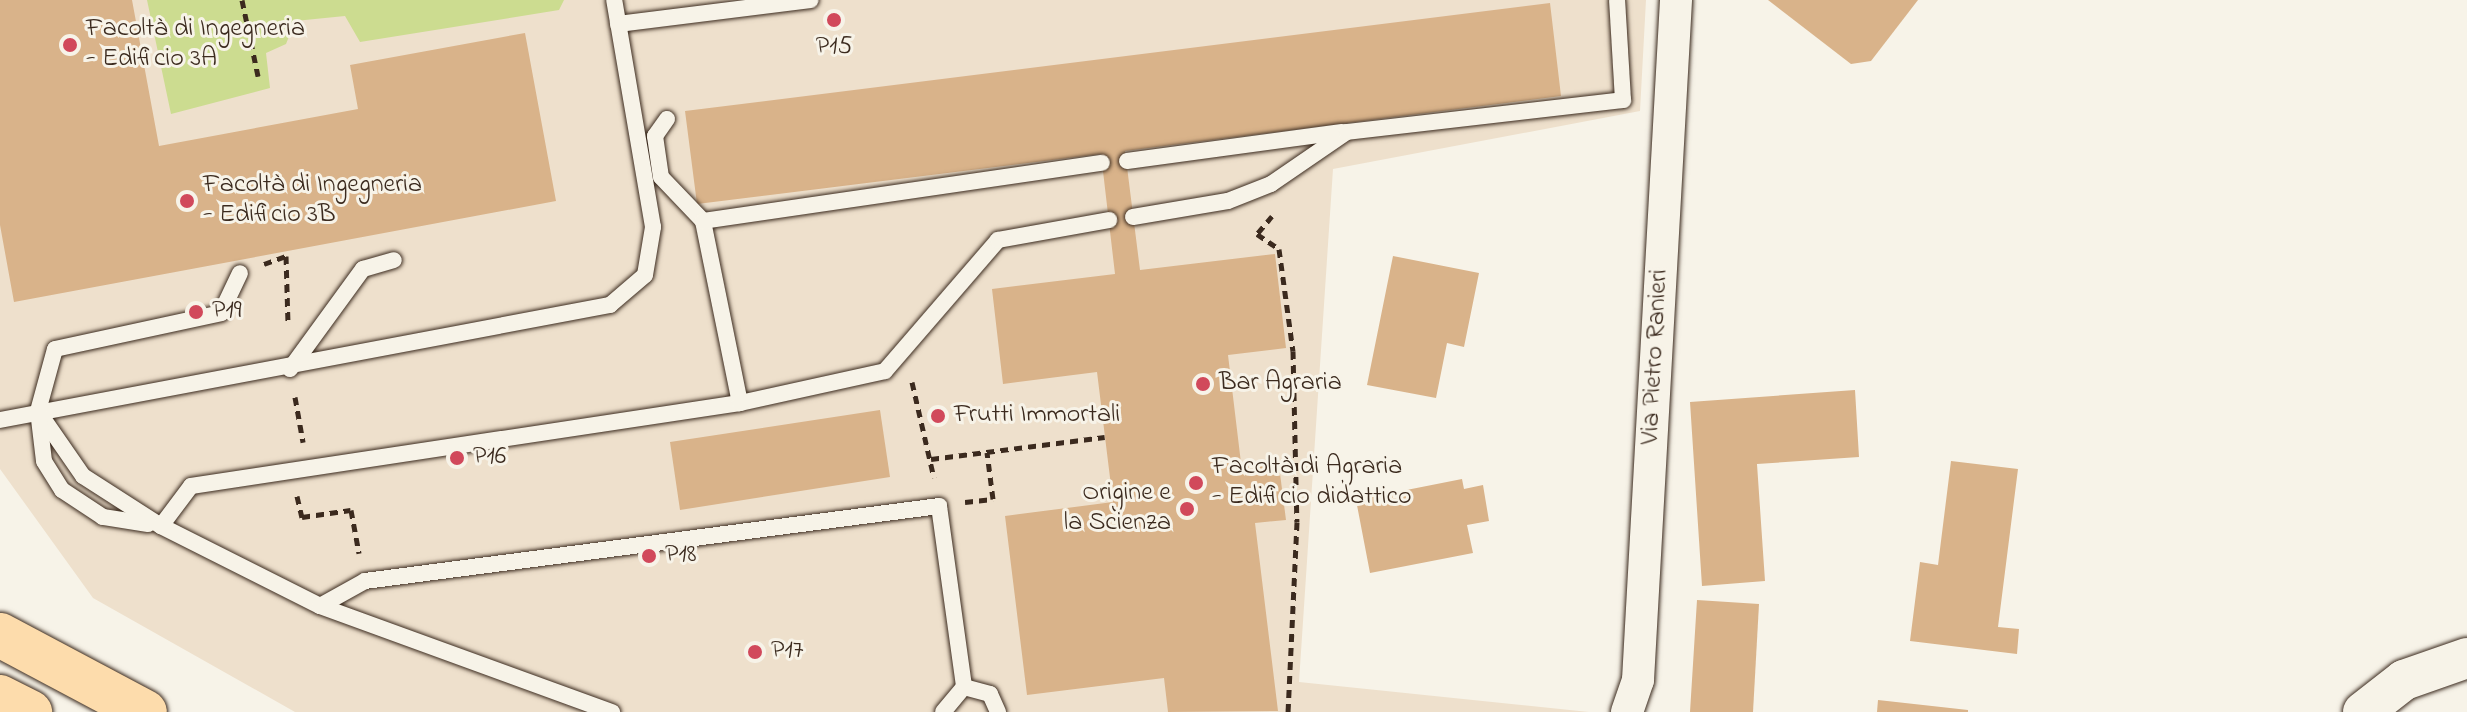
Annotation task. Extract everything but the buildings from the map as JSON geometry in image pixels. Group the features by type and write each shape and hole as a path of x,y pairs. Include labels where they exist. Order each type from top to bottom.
{"highway":[{"path":"0,635 145,712"},
{"path":"0,697 30,712"}],"street":[{"name":"Via Pietro Ranieri","path":"1627,712 1638,680 1676,0"},
{"path":"2363,712 2404,680 2467,658"}],"lane":[{"path":"0,420 38,411 291,375 610,305 645,275 653,227 614,0"},
{"path":"618,24 811,0"},
{"path":"1127,161 1623,100 1617,0"},
{"path":"667,119 655,136 661,177 703,221 740,403"},
{"path":"1133,217 1228,201 1271,184 1347,132"},
{"path":"703,221 1102,163"},
{"path":"161,526 191,486 740,403 885,371 998,240 1109,220"},
{"path":"291,375 363,269 394,260"},
{"path":"161,526 103,517 62,490 44,461 38,411 55,349 221,313 240,273"},
{"path":"38,411 83,476 161,526 320,606 612,712"},
{"path":"320,606 365,581 939,506 964,687 943,712"},
{"path":"964,687 990,694 998,712"}],"path":[{"path":"242,0 258,76"},
{"path":"1257,234 1279,249 1293,351 1297,522 1288,712"},
{"path":"286,256 288,332"},
{"path":"885,371 918,384 931,459 1105,437"},
{"path":"291,375 305,451 296,453"},
{"path":"987,452 993,499"},
{"path":"302,517 351,510 365,581"}],"shaded area":[{"path":"0,0 1646,0 1640,111 1333,169 1299,682 1589,712 295,712 93,598 0,469"}],"green space":[{"path":"147,0 564,0 559,10 360,42 345,16 295,21 286,44 266,53 270,88 171,114"}],"place":[{"name":"P15","path":"834,20"},
{"name":"Facoltà di Ingegneria - Edificio 3A","path":"70,45"},
{"name":"Facoltà di Ingegneria - Edificio 3B","path":"187,201"},
{"name":"P19","path":"196,312"},
{"name":"Bar Agraria","path":"1203,384"},
{"name":"Frutti Immortali","path":"938,416"},
{"name":"P16","path":"457,458"},
{"name":"Facoltà di Agraria - Edificio didattico","path":"1196,483"},
{"name":"Origine e la Scienza","path":"1187,509"},
{"name":"P18","path":"649,556"},
{"name":"P17","path":"755,652"}]}
